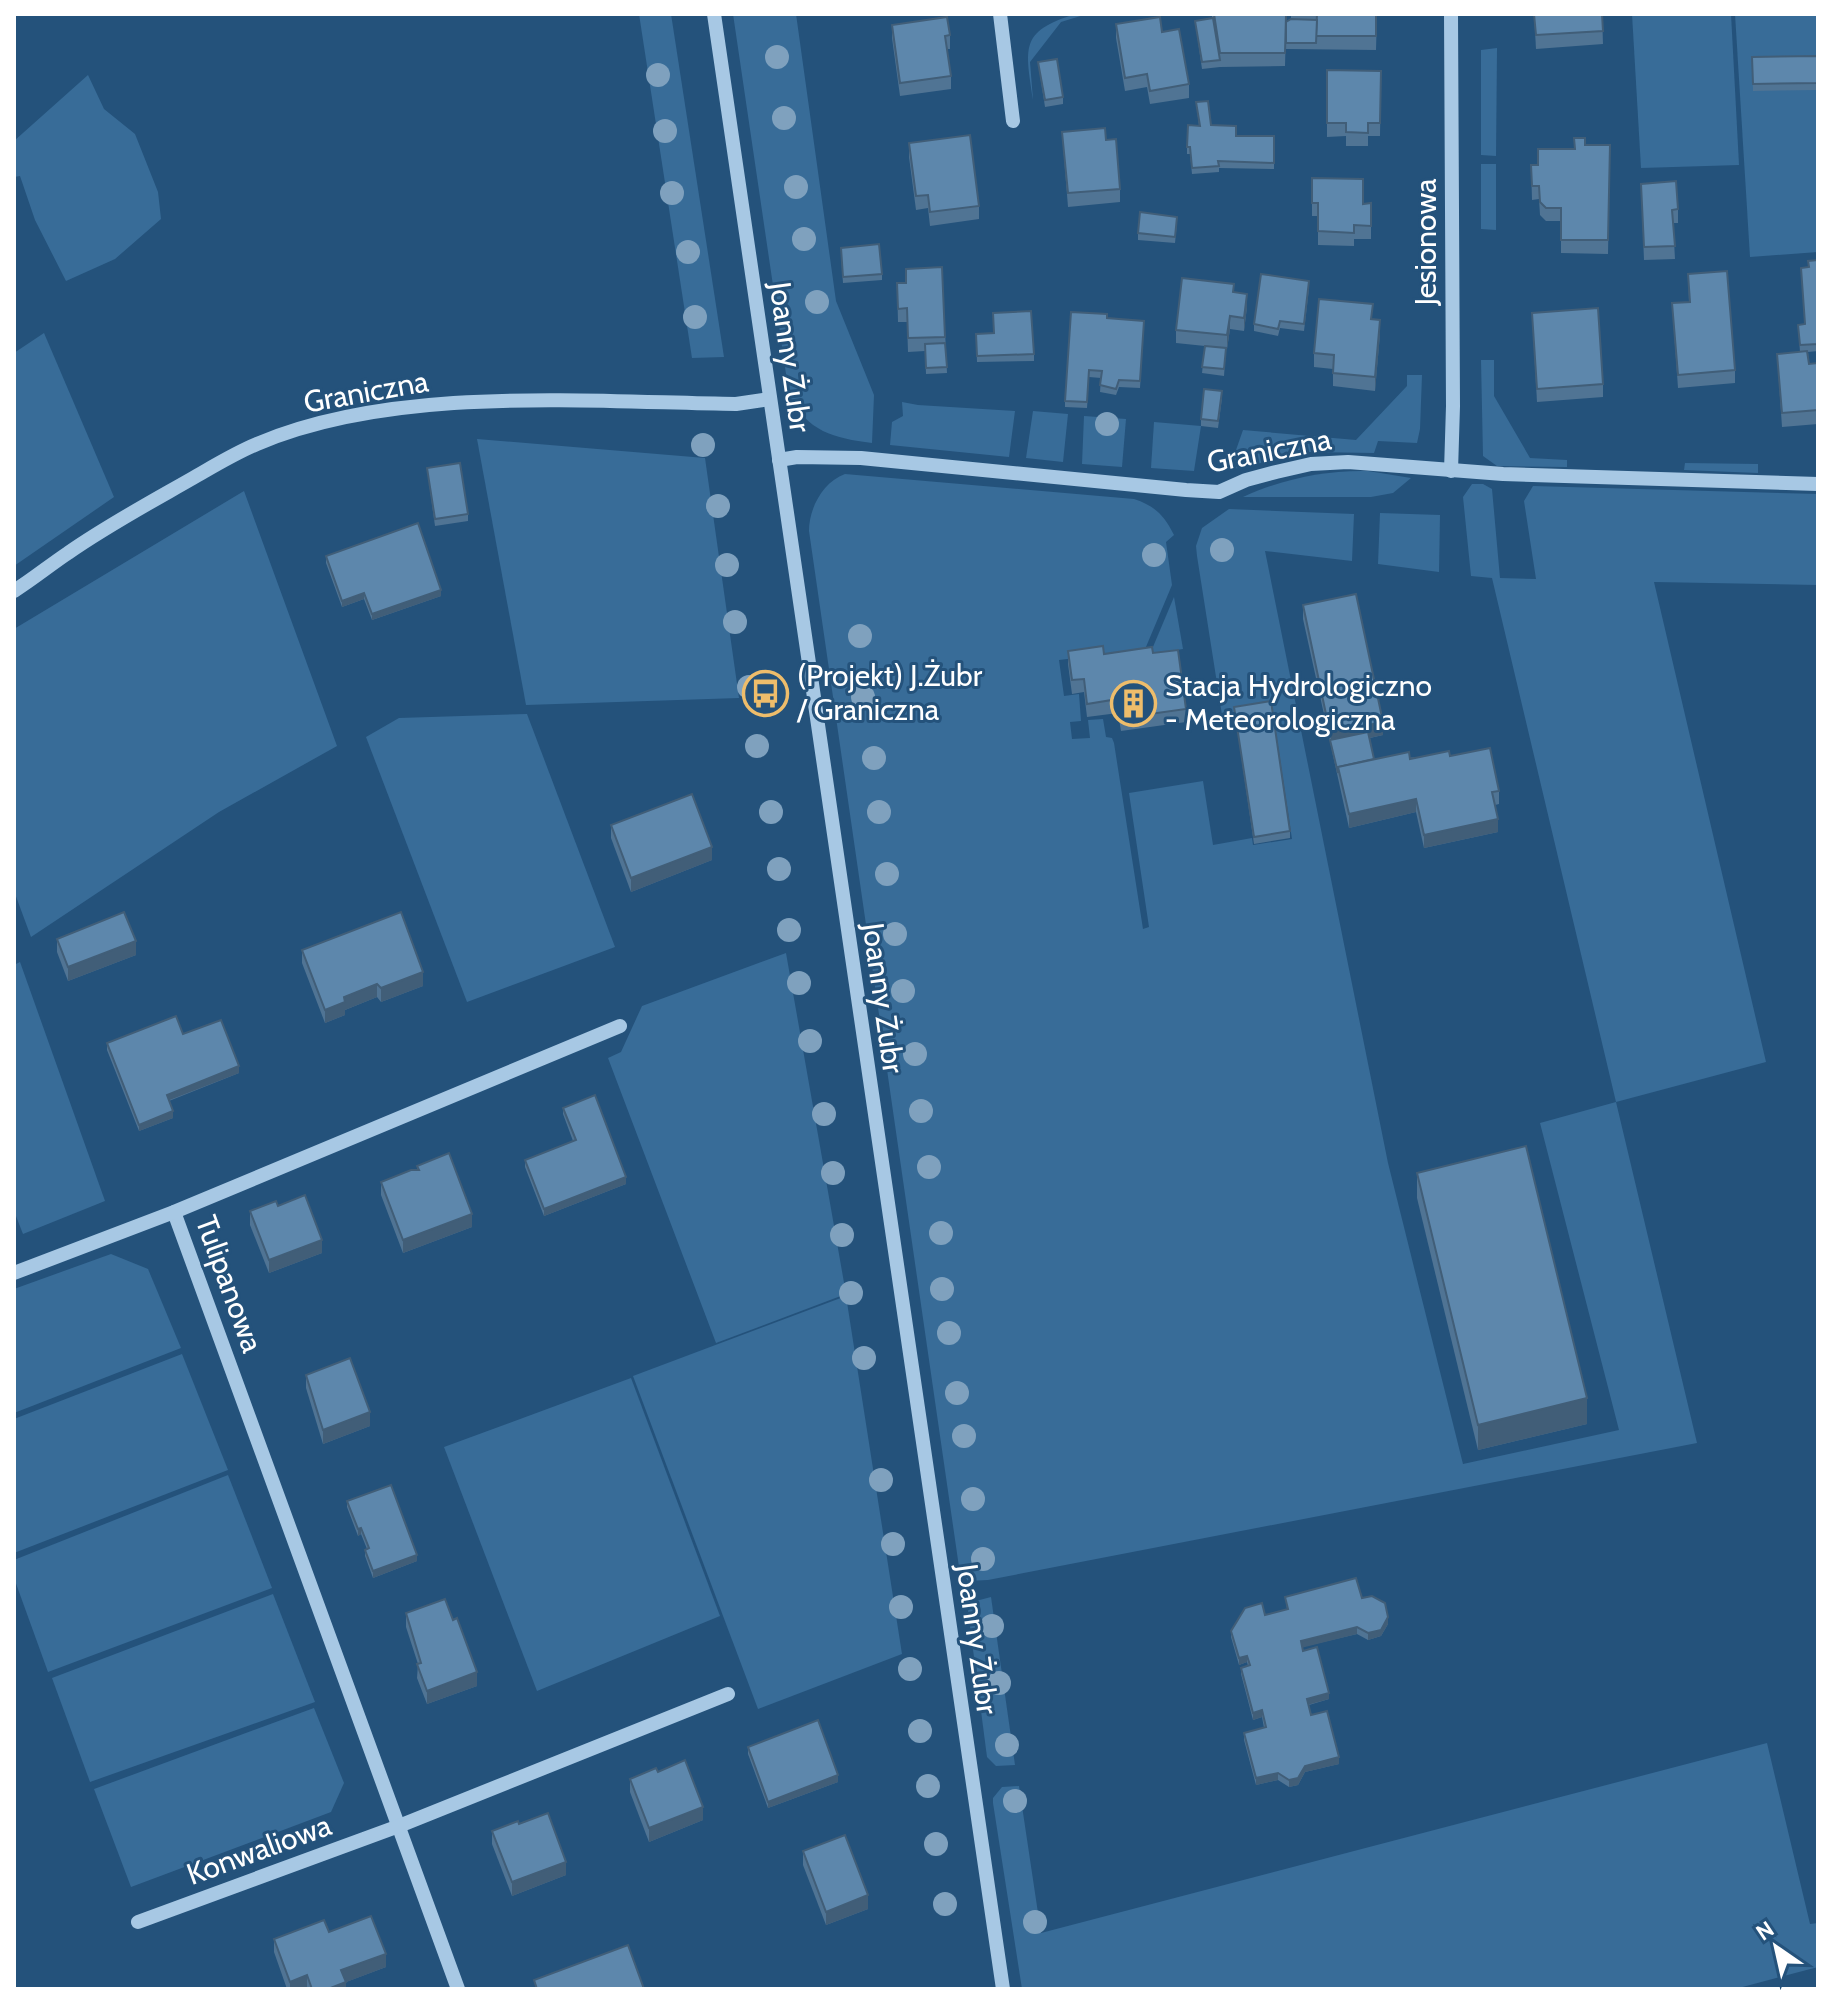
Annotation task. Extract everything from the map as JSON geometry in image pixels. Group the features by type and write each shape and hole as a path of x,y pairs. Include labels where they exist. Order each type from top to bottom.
{"street":[{"name":"Joanny Żubr","path":"714,14 1003,1989"},
{"path":"1000,14 1013,121"},
{"name":"Jesionowa","path":"1451,14 1451,471"},
{"name":"Graniczna","path":"14,591 100,532 203,472 257,444 311,425 372,413 511,401 736,404 770,399"},
{"name":"Graniczna","path":"779,460 797,457 861,458 1219,492 1246,480 1311,464 1348,462 1542,476 1818,484"},
{"name":"Tulipanowa","path":"458,1989 174,1212 620,1026"},
{"path":"14,1273 174,1212"},
{"path":"399,1826 728,1694"},
{"name":"Konwaliowa","path":"138,1922 399,1826"}],"shaded area":[{"path":"639,14 671,14 724,357 692,358"},
{"path":"733,14 796,14 836,301 874,395 872,443 823,431 804,417 789,394"},
{"path":"1076,14 1087,14 1061,22 1030,62 1033,100 1028,55 1030,44 1044,27"},
{"path":"1632,14 1731,14 1739,165 1641,168"},
{"path":"1735,14 1818,14 1818,252 1750,257"},
{"path":"1497,48 1496,156 1481,155 1481,50"},
{"path":"88,75 104,109 135,134 158,192 161,219 115,259 66,281 35,220 20,176 14,177 14,141"},
{"path":"1481,164 1496,164 1496,230 1481,229"},
{"path":"44,333 114,497 14,566 14,353"},
{"path":"1481,360 1494,360 1494,396 1530,458 1567,460 1567,467 1497,466 1483,456"},
{"path":"1407,375 1422,375 1417,443 1378,441 1374,453 1310,452 1229,470 1243,430 1356,440 1407,386"},
{"path":"902,402 1015,411 1009,457 890,445 892,422 903,416"},
{"path":"1033,411 1068,414 1063,462 1026,458"},
{"path":"1084,416 1126,419 1122,467 1082,464"},
{"path":"1154,422 1201,426 1194,471 1151,468"},
{"path":"477,439 705,458 739,698 526,705"},
{"path":"1685,463 1758,464 1758,473 1684,470"},
{"path":"1368,471 1411,478 1393,493 1371,497 1243,497 1304,477"},
{"path":"845,474 1134,499 1153,508 1166,522 1174,535 1166,542 1172,585 1143,654 1108,654 1059,660 1064,696 1079,694 1081,721 1070,722 1072,739 1090,738 1088,720 1103,719 1106,737 1112,738 1114,743 1143,929 1149,927 1129,793 1203,781 1213,845 1252,838 1253,845 1292,839 1272,706 1222,715 1197,556 1196,546 1202,528 1229,509 1354,514 1352,561 1265,551 1388,1163 1463,1464 1619,1430 1540,1123 1616,1102 1697,1443 988,1580 968,1581 959,1567 809,531 812,514 824,489"},
{"path":"1472,484 1483,484 1492,489 1500,578 1536,579 1524,501 1533,486 1818,494 1818,585 1654,582 1766,1062 1616,1102 1492,578 1471,576 1463,497"},
{"path":"244,491 337,746 219,812 31,937 14,891 14,629"},
{"path":"1380,513 1440,515 1439,572 1378,564"},
{"path":"1174,597 1183,649 1150,654"},
{"path":"527,714 615,947 467,1002 366,737 399,718"},
{"path":"786,953 846,1294 716,1343 608,1058 621,1052 642,1006"},
{"path":"20,962 105,1201 23,1234 14,1211 14,965"},
{"path":"111,1254 148,1269 181,1348 14,1413 14,1289"},
{"path":"846,1296 902,1654 758,1709 633,1376"},
{"path":"182,1354 228,1470 14,1553 14,1419"},
{"path":"631,1378 720,1616 537,1691 444,1447"},
{"path":"228,1475 272,1588 48,1672 14,1578 14,1560"},
{"path":"273,1594 315,1702 90,1782 52,1678"},
{"path":"991,1597 1015,1765 996,1766 987,1757 968,1611 972,1602"},
{"path":"314,1708 344,1783 331,1812 131,1887 94,1789"},
{"path":"1767,1743 1810,1924 1818,1923 1818,1967 1735,1989 1022,1989 993,1803 993,1798 1002,1787 1019,1786 1041,1933"}],"building":[{"path":"1214,14 1286,15 1285,53 1220,53"},
{"path":"1317,14 1376,14 1376,36 1316,36"},
{"path":"1534,14 1602,14 1603,31 1536,35"},
{"path":"947,17 950,35 945,36 951,76 900,83 892,25"},
{"path":"1160,17 1162,32 1179,29 1189,84 1150,91 1147,74 1125,78 1116,24"},
{"path":"1213,18 1220,60 1202,62 1195,21"},
{"path":"1291,19 1317,20 1316,43 1286,43 1286,22"},
{"path":"1818,56 1818,83 1753,84 1752,57"},
{"path":"1057,59 1063,97 1045,100 1038,62"},
{"path":"1327,70 1381,71 1380,123 1368,123 1368,133 1346,132 1346,123 1327,123"},
{"path":"1208,101 1211,125 1236,126 1236,136 1274,136 1274,163 1218,161 1219,166 1192,168 1190,147 1187,147 1188,125 1200,126 1196,102"},
{"path":"1105,128 1106,140 1116,139 1120,189 1068,193 1062,132"},
{"path":"970,135 979,206 930,212 928,195 916,196 909,143"},
{"path":"1574,138 1585,138 1585,145 1610,145 1608,240 1561,240 1561,208 1546,208 1540,202 1539,186 1532,186 1531,165 1538,165 1538,149 1575,149"},
{"path":"1312,178 1363,179 1363,204 1371,203 1371,226 1354,225 1354,233 1318,231 1318,203 1312,203"},
{"path":"1676,181 1678,209 1672,210 1675,246 1644,247 1641,184"},
{"path":"1140,212 1177,217 1175,237 1138,233"},
{"path":"879,244 882,274 843,277 841,248"},
{"path":"1818,260 1818,344 1800,345 1798,325 1805,324 1801,268 1809,267 1808,261"},
{"path":"942,267 945,337 908,338 907,308 898,309 897,283 906,283 906,269"},
{"path":"1727,271 1735,370 1678,375 1672,303 1690,302 1688,274"},
{"path":"1261,274 1309,281 1304,324 1280,321 1278,329 1254,324"},
{"path":"1182,278 1234,284 1233,292 1247,294 1244,318 1230,316 1227,335 1176,330"},
{"path":"1319,299 1373,304 1371,319 1380,320 1375,377 1333,373 1334,355 1314,353"},
{"path":"1598,308 1603,384 1537,389 1532,313"},
{"path":"1031,311 1034,354 977,356 976,334 994,333 993,313"},
{"path":"1071,312 1107,314 1107,318 1144,321 1140,381 1119,380 1116,389 1100,385 1102,371 1089,370 1087,402 1065,401"},
{"path":"945,343 947,367 926,368 925,344"},
{"path":"1205,346 1226,348 1224,369 1202,367"},
{"path":"1807,351 1809,364 1818,363 1818,410 1782,413 1777,354"},
{"path":"1204,389 1222,391 1218,421 1201,419"},
{"path":"460,463 468,514 435,519 427,468"},
{"path":"418,523 441,590 372,614 364,593 342,601 326,556"},
{"path":"1356,594 1383,722 1330,733 1303,605"},
{"name":"Stacja Hydrologiczno - Meteorologiczna","path":"1103,646 1104,654 1152,647 1153,653 1178,650 1186,709 1121,718 1118,699 1087,704 1084,679 1072,680 1068,651"},
{"path":"1271,701 1290,831 1254,837 1234,707"},
{"path":"1368,732 1374,759 1338,767 1338,773 1330,740"},
{"path":"1490,748 1499,791 1492,792 1498,819 1424,835 1416,799 1349,814 1338,767 1409,752 1410,759 1449,751 1450,756"},
{"path":"692,794 712,847 631,878 611,825"},
{"path":"124,912 136,941 68,967 57,939"},
{"path":"401,912 423,972 381,988 377,984 344,997 345,1002 325,1010 302,950"},
{"path":"176,1016 183,1034 221,1020 239,1066 167,1095 173,1111 139,1125 107,1043"},
{"path":"595,1095 626,1177 544,1209 525,1160 576,1140 563,1108"},
{"path":"1526,1146 1587,1398 1478,1425 1417,1173"},
{"path":"449,1153 472,1214 403,1240 381,1182 411,1170 419,1170 417,1166"},
{"path":"305,1195 322,1240 269,1260 250,1211 276,1201 278,1206"},
{"path":"350,1358 370,1412 323,1430 306,1375"},
{"path":"391,1485 417,1555 373,1571 365,1550 369,1548 347,1501"},
{"path":"1356,1578 1362,1598 1372,1596 1385,1603 1388,1617 1381,1630 1368,1633 1357,1627 1301,1641 1303,1651 1317,1647 1329,1693 1307,1699 1311,1715 1327,1711 1339,1757 1305,1766 1298,1778 1289,1780 1278,1773 1256,1778 1244,1733 1266,1727 1262,1710 1253,1713 1241,1668 1250,1665 1247,1656 1239,1658 1231,1631 1245,1608 1262,1603 1265,1615 1288,1609 1285,1597"},
{"path":"445,1599 453,1620 457,1618 477,1672 427,1691 417,1664 421,1663 406,1613"},
{"path":"818,1720 838,1775 768,1802 748,1747"},
{"path":"685,1760 703,1807 649,1828 630,1779 656,1768 658,1772"},
{"path":"548,1813 566,1862 512,1882 492,1831"},
{"path":"845,1835 868,1895 826,1912 803,1851"},
{"path":"371,1916 386,1954 341,1970 346,1982 328,1989 312,1989 307,1975 290,1982 274,1939 324,1920 329,1932"},
{"path":"628,1945 644,1989 537,1989 534,1980"}],"place":[{"name":"(Projekt) J.Żubr / Graniczna","path":"766,693"},
{"name":"Stacja Hydrologiczno - Meteorologiczna","path":"1134,703"}]}
